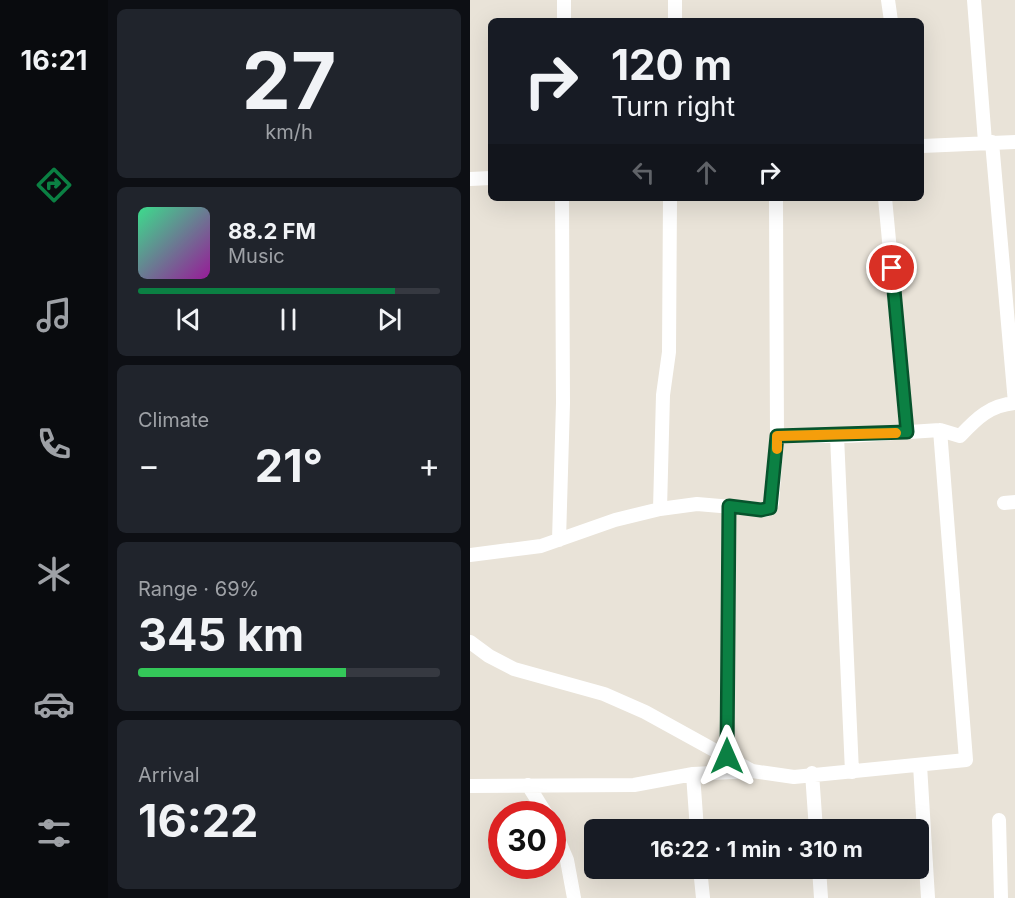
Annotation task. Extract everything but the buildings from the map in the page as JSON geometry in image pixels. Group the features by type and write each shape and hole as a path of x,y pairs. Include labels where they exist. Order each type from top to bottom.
{"street":[{"path":"564,0 564,18"},
{"path":"675,0 675,18"},
{"path":"888,0 891,18"},
{"path":"777,436 837,436 940,430 960,436 978,416 991,409 1015,403 974,0"},
{"path":"924,146 1016,142"},
{"path":"470,179 488,178"},
{"path":"559,540 563,403 562,201"},
{"path":"660,509 663,395 669,352 670,201"},
{"path":"470,555 541,546 615,520 660,509 697,504 761,510 770,508 777,436 776,201"},
{"path":"885,201 907,432"},
{"path":"470,786 634,785 693,774 752,771 794,777 812,773 852,772 966,760 940,430"},
{"path":"837,436 852,772"},
{"path":"727,756 729,506"},
{"path":"470,642 489,656 514,669 604,694 645,712 752,771"},
{"path":"920,765 928,898"},
{"path":"812,773 815,819"},
{"path":"693,774 696,819"},
{"path":"528,784 538,801"},
{"path":"999,820 1001,898"},
{"path":"566,858 574,898"},
{"path":"701,879 702,898"},
{"path":"820,879 821,898"}],"slow traffic":[{"path":"777,449 777,436 896,433"}],"route":[{"path":"727,756 729,506 761,510 770,508 777,436 848,436 907,432 892,268"}]}
